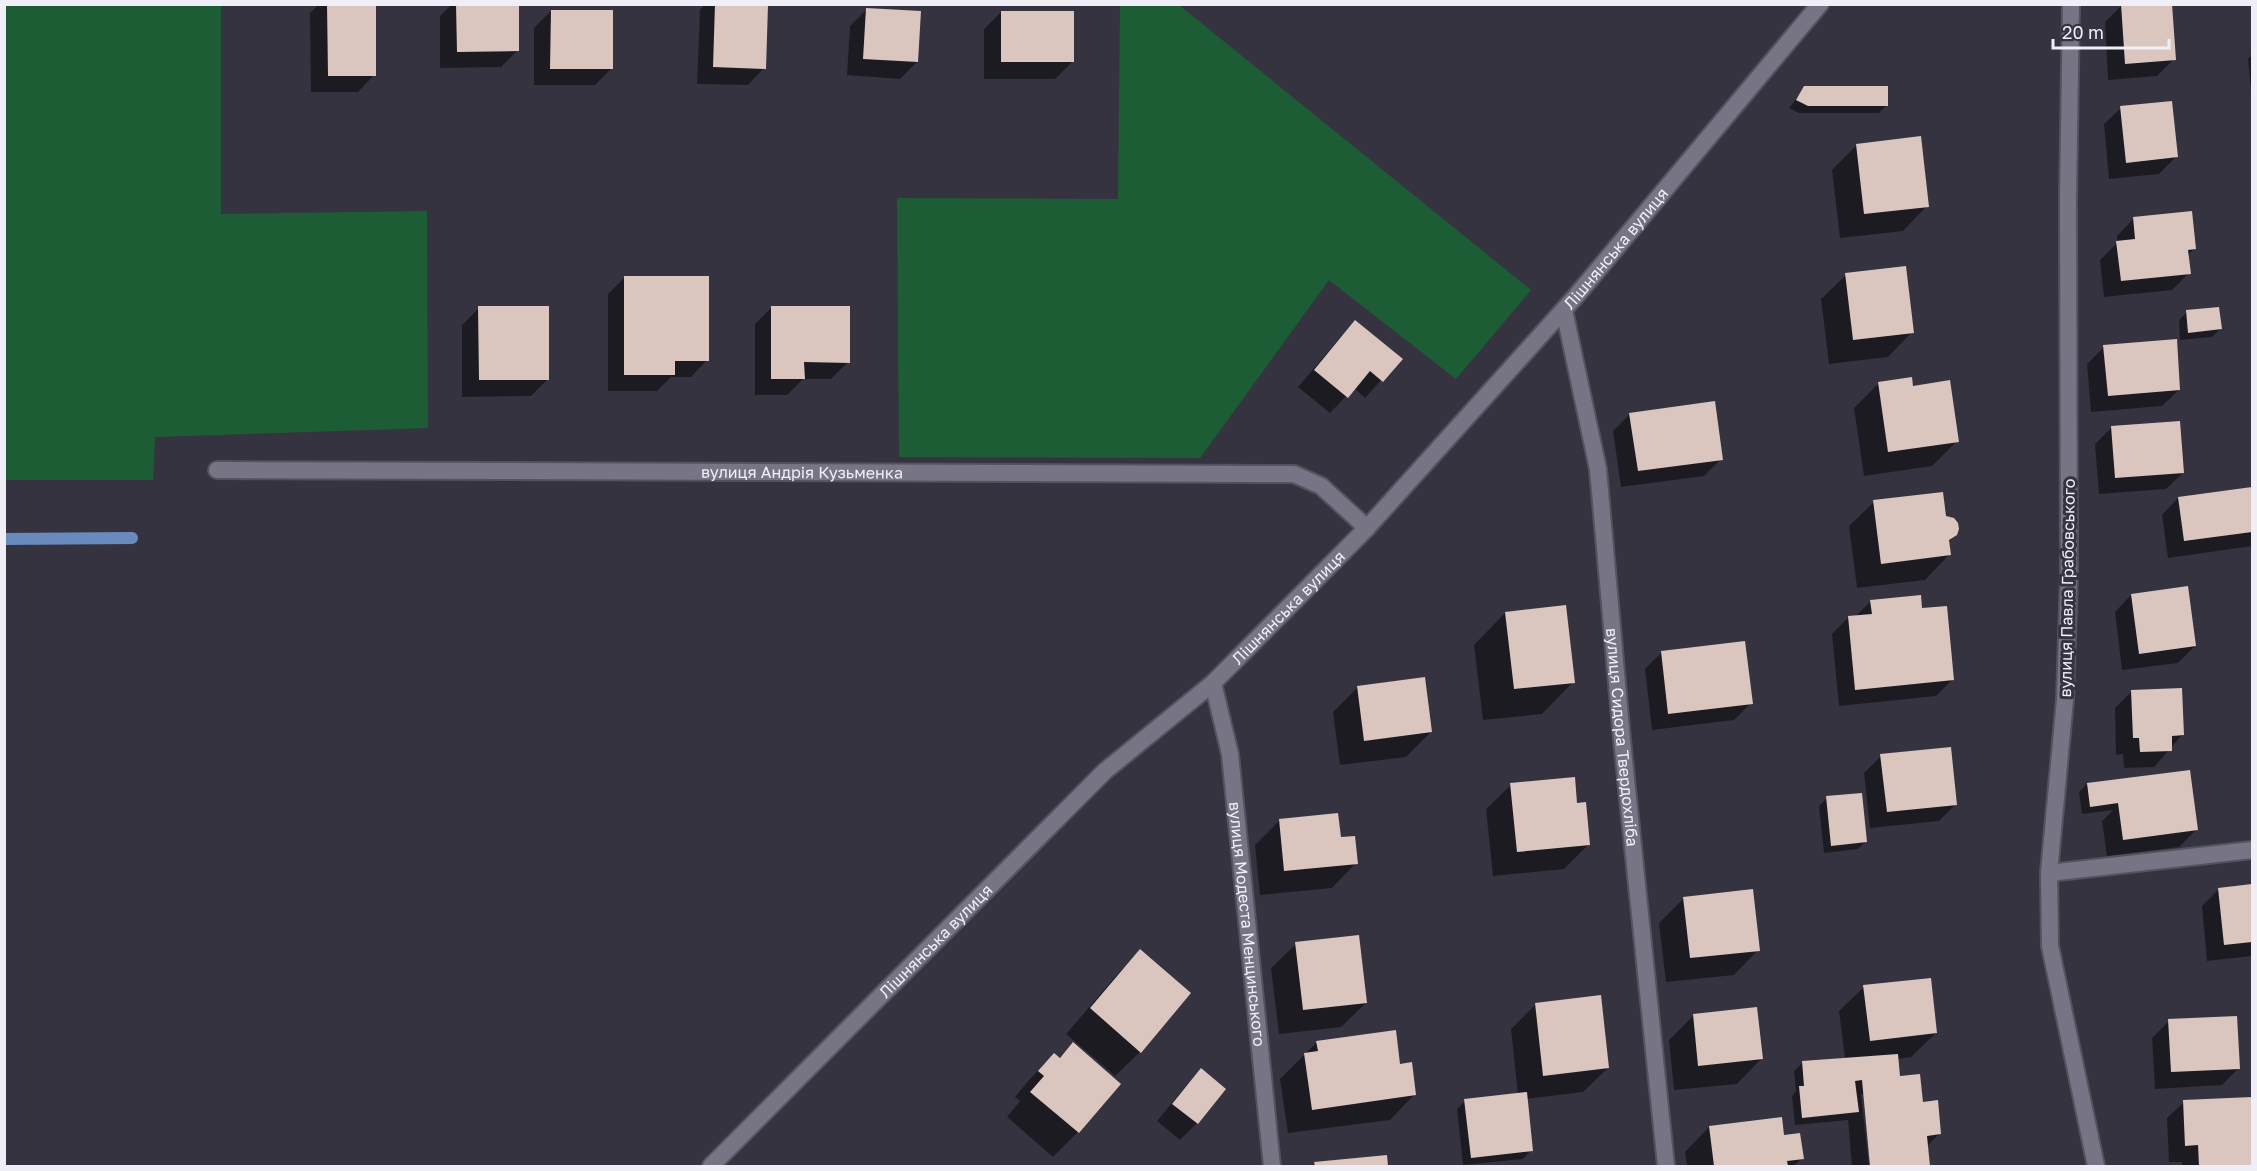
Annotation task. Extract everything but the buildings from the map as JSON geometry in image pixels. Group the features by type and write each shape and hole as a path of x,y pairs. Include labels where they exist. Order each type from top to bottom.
{"street":[{"name":"Лішнянська вулиця","path":"711,1167 1105,771 1213,683 1367,528 1564,310 1820,4"},
{"name":"вулиця Павла Грабовського","path":"2072,4 2068,199 2069,576 2065,699 2049,873 2050,946 2096,1167"},
{"name":"вулиця Сидора Твердохліба","path":"1564,310 1598,470 1622,740 1666,1167"},
{"name":"вулиця Андрія Кузьменка","path":"217,470 1294,474 1321,486 1367,528"},
{"name":"вулиця Модеста Менцинського","path":"1213,683 1230,754 1272,1167"},
{"path":"2049,873 2253,850"}],"green space":[{"path":"5,4 221,5 221,214 427,211 428,428 155,437 153,480 5,480"},
{"path":"1120,5 1179,5 1531,290 1456,379 1329,280 1200,458 899,457 897,198 1118,199"}],"waterway":[{"path":"4,539 132,538"}]}
